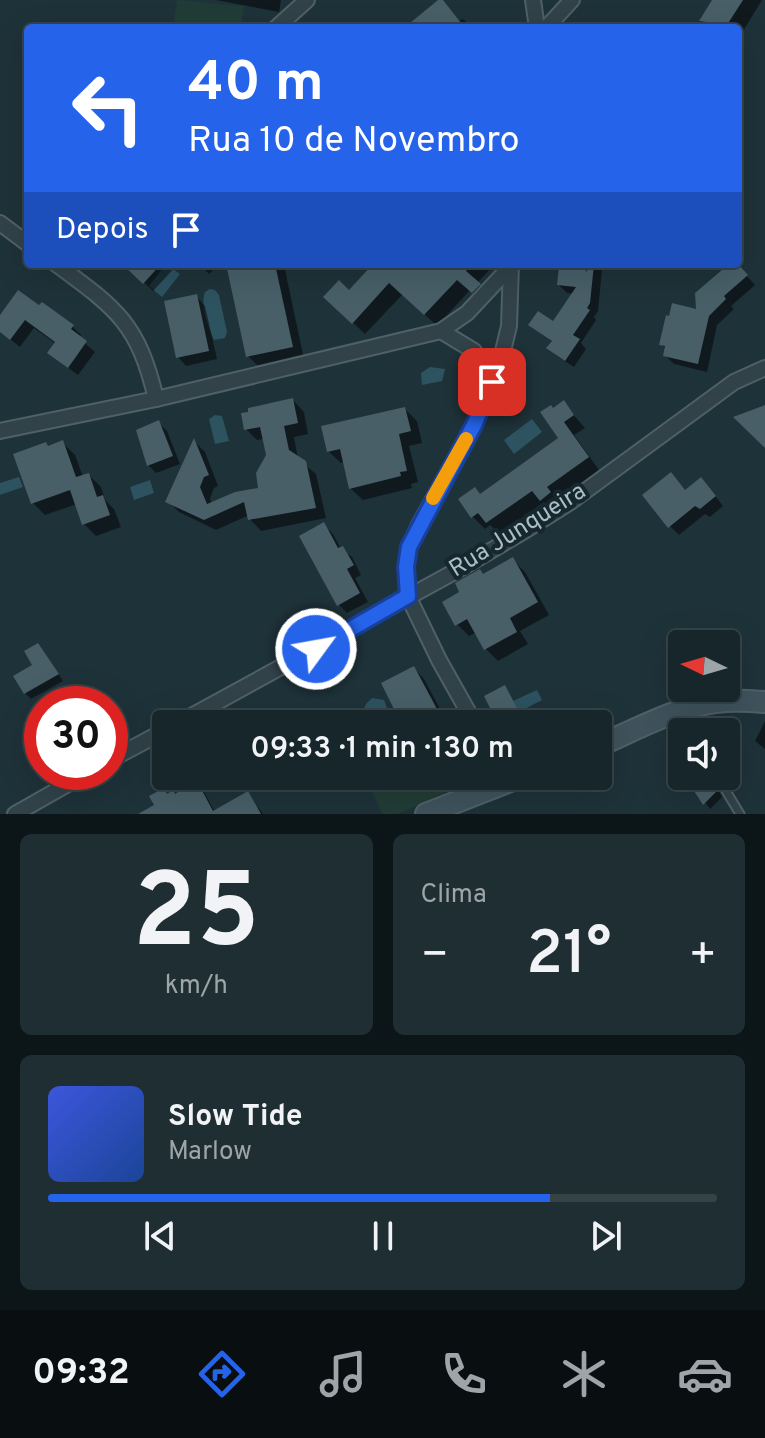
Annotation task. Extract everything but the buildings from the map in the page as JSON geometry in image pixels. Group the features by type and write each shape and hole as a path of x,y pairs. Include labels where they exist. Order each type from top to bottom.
{"street":[{"path":"280,24 307,0"},
{"path":"533,0 536,24"},
{"path":"550,24 572,0"},
{"path":"0,223 24,241"},
{"path":"64,268 111,306 129,326 148,363 156,399"},
{"path":"0,431 156,399 441,331 467,313 507,268"},
{"path":"467,710 408,596 406,567 409,547 474,425 492,382 509,326 510,268"},
{"path":"441,331 474,351 492,382"},
{"name":"Rua Junqueira","path":"203,710 465,566 569,503 734,382 765,368"},
{"path":"612,740 676,713 727,701 765,702"},
{"path":"128,750 152,738"},
{"path":"15,814 57,790"},
{"path":"429,813 487,790"}],"lane":[{"path":"676,713 679,718"},
{"path":"725,790 740,814"}],"green space":[{"path":"177,0 244,6 242,24 173,24"},
{"path":"371,790 451,790 398,814 382,814"}],"water":[{"path":"163,268 172,268 180,274 162,297 149,286"},
{"path":"210,289 219,295 227,332 225,338 214,340 207,323 204,297"},
{"path":"430,367 445,369 442,381 422,385 421,373"},
{"path":"215,415 222,416 229,441 215,444 209,419"},
{"path":"532,419 542,432 514,454 504,440"},
{"path":"19,477 23,487 0,495 0,483"},
{"path":"150,480 154,493 134,500 130,487"},
{"path":"537,690 542,700 523,710 518,710 513,701"},
{"path":"372,698 384,700 387,708 363,710"}],"slow traffic":[{"path":"433,498 466,439"}],"route":[{"path":"316,649 408,596 406,567 409,547 474,425 492,382"}]}
